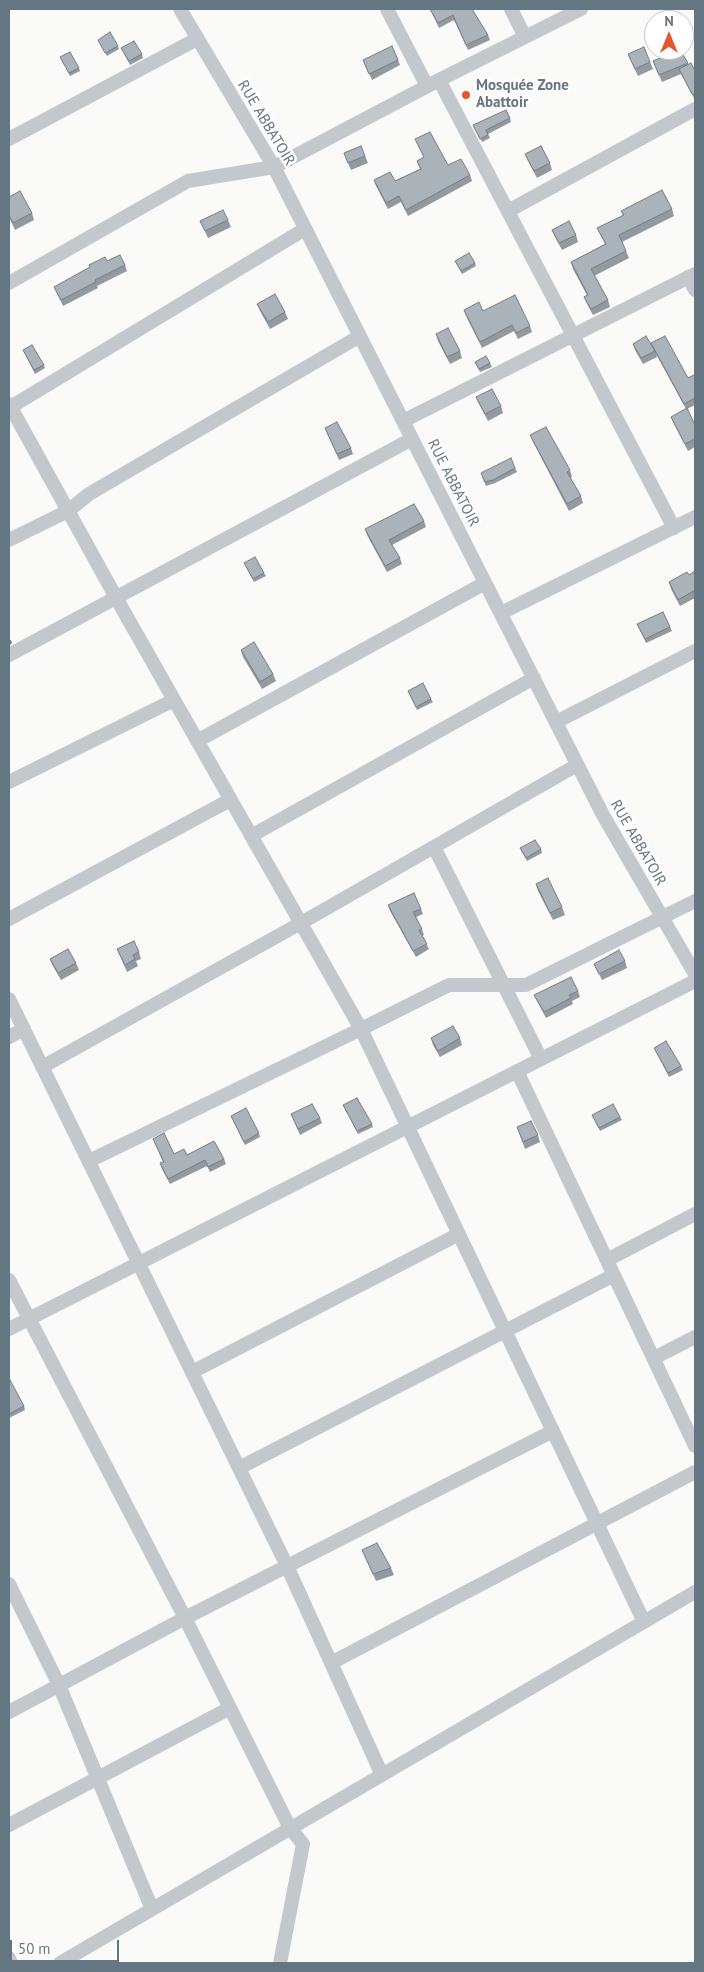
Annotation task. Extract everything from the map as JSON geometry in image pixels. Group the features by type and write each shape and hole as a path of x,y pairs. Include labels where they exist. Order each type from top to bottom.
{"street":[{"name":"RUE ABBATOIR","path":"180,9 274,167 603,815 695,974"},
{"path":"387,9 508,211 674,528"},
{"path":"511,9 525,37"},
{"path":"9,283 188,181 274,167 433,83 581,9"},
{"path":"9,139 197,39"},
{"path":"508,211 695,109"},
{"path":"305,229 9,406 361,1030 644,1622"},
{"path":"404,422 692,275 695,290"},
{"path":"9,540 68,511 89,494 360,336"},
{"path":"9,655 412,439"},
{"path":"501,613 695,517"},
{"path":"197,741 485,583"},
{"path":"556,722 695,650"},
{"path":"251,836 534,678"},
{"path":"9,782 174,700"},
{"path":"42,1067 301,923 577,765"},
{"path":"9,919 230,800"},
{"path":"434,847 541,1059"},
{"path":"89,1161 361,1030 449,985 526,985 695,901"},
{"path":"9,1329 695,981"},
{"path":"9,999 288,1566 382,1775"},
{"path":"9,1037 24,1029"},
{"path":"517,1071 695,1446"},
{"path":"606,1260 695,1214"},
{"path":"192,1372 459,1234"},
{"path":"239,1468 614,1275"},
{"path":"9,1280 185,1618 290,1828 303,1844 280,1963"},
{"path":"654,1358 695,1337"},
{"path":"9,1712 185,1618 553,1432"},
{"path":"331,1663 695,1472"},
{"path":"9,1584 60,1685 152,1909"},
{"path":"60,1963 695,1592"},
{"path":"9,1825 230,1708"},
{"path":"9,1958 11,1963"}],"building":[{"path":"430,9 472,9 488,35 466,45 453,15 438,23"},
{"path":"110,32 118,46 105,53 98,40"},
{"path":"134,41 142,54 129,61 121,48"},
{"path":"392,46 398,60 369,74 363,60"},
{"path":"644,47 644,60 649,60 650,62 635,69 628,54"},
{"path":"70,52 79,68 69,73 60,57"},
{"path":"686,60 688,63 659,75 653,61"},
{"path":"691,63 695,71 695,95 692,94 679,69"},
{"path":"506,110 510,118 486,130 488,135 480,139 473,125"},
{"path":"430,132 448,165 461,159 470,175 406,210 399,196 386,203 374,180 390,172 395,181 421,169 417,161 424,157 415,139"},
{"path":"361,146 365,156 348,163 344,153"},
{"path":"541,146 550,163 534,171 525,154"},
{"path":"662,190 672,209 619,235 626,251 591,269 608,300 591,309 584,297 588,295 571,262 606,244 597,228 624,215 621,211"},
{"path":"20,191 32,213 13,223 9,215 9,197"},
{"path":"223,210 228,220 205,231 200,221"},
{"path":"569,221 576,235 559,243 552,230"},
{"path":"469,253 475,263 461,271 455,261"},
{"path":"120,255 125,265 61,300 54,287 105,257 107,261"},
{"path":"275,294 285,312 268,322 257,304"},
{"path":"515,295 530,326 516,333 512,325 480,342 464,310 479,302 483,311"},
{"path":"448,328 460,351 447,357 436,334"},
{"path":"646,336 655,351 641,358 633,344"},
{"path":"665,336 688,378 694,375 695,378 695,398 684,404 651,343"},
{"path":"32,345 44,365 34,370 23,350"},
{"path":"486,356 490,363 479,369 475,362"},
{"path":"492,389 501,406 485,414 476,397"},
{"path":"687,408 695,425 695,439 685,444 671,417"},
{"path":"337,422 351,448 337,454 325,428"},
{"path":"546,427 570,470 567,472 581,496 567,504 530,435"},
{"path":"511,458 515,468 493,480 485,482 481,473"},
{"path":"414,504 424,521 389,540 400,558 385,566 365,529"},
{"path":"255,557 264,573 253,579 244,563"},
{"path":"695,571 695,590 678,600 669,582 687,572 689,575"},
{"path":"663,612 670,627 645,639 637,624"},
{"path":"254,642 273,674 260,682 241,650"},
{"path":"423,683 431,699 416,707 408,691"},
{"path":"535,840 541,849 526,858 520,848"},
{"path":"548,878 562,907 550,913 536,884"},
{"path":"414,893 421,909 413,912 422,929 419,930 427,944 413,951 388,905"},
{"path":"134,941 139,952 133,955 135,959 125,965 117,949"},
{"path":"68,949 76,963 58,973 50,959"},
{"path":"619,950 625,961 599,974 594,964"},
{"path":"571,977 578,991 569,995 571,998 544,1012 534,995"},
{"path":"453,1026 460,1038 438,1051 431,1038"},
{"path":"666,1041 681,1066 668,1073 654,1048"},
{"path":"357,1098 372,1124 357,1131 343,1105"},
{"path":"312,1104 320,1118 298,1129 291,1114"},
{"path":"613,1104 620,1117 599,1128 592,1115"},
{"path":"246,1108 259,1133 244,1142 231,1116"},
{"path":"531,1121 538,1135 523,1142 517,1127"},
{"path":"164,1133 174,1154 184,1149 187,1155 214,1141 224,1159 208,1167 205,1160 168,1179 160,1163 164,1162 153,1139"},
{"path":"9,1381 24,1406 9,1414"},
{"path":"377,1543 391,1568 373,1574 362,1550"}],"place":[{"name":"Mosquée Zone Abattoir","path":"466,95"}]}
